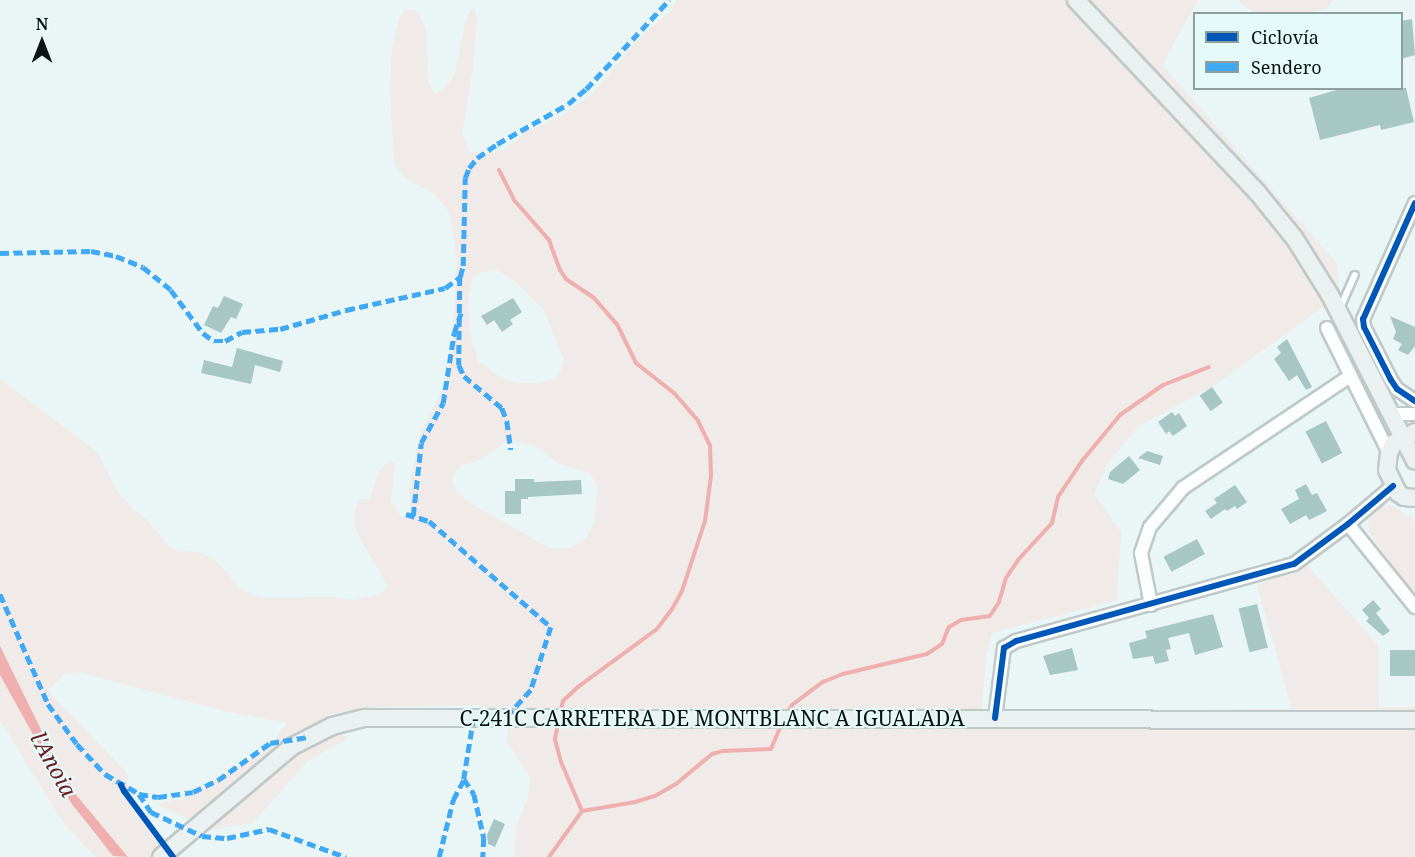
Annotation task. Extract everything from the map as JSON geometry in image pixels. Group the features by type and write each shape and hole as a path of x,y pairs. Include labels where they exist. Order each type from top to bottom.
{"main road":[{"path":"1076,0 1277,216 1295,239 1338,312 1390,414 1408,435 1415,461"},
{"path":"1407,498 1387,470 1389,453 1394,443 1408,435"},
{"name":"C-241C CARRETERA DE MONTBLANC A IGUALADA","path":"161,857 272,760 321,731 365,718 1415,720"}],"street":[{"path":"1415,203 1365,311 1364,327 1397,389 1415,401"},
{"path":"1327,328 1389,453"},
{"path":"1151,605 1141,553 1150,527 1183,488 1350,376"},
{"path":"1390,414 1415,414"},
{"path":"995,718 1004,648 1016,641 1294,564 1348,524 1407,498"},
{"path":"1348,524 1415,607"}],"lane":[{"path":"1338,312 1355,276"}],"shaded area":[{"path":"676,0 1198,0 1162,65 1336,262 1340,295 1213,386 1139,426 1110,460 1094,494 1121,532 1117,600 992,633 986,655 982,710 1292,709 1257,585 1307,565 1378,645 1379,707 1415,707 1415,857 515,857 516,827 528,797 530,777 507,741 508,731 500,716 493,709 476,705 377,707 326,715 347,739 308,761 253,823 211,830 156,804 182,799 267,750 287,723 224,711 82,673 64,674 48,691 127,773 133,811 157,835 173,857 128,857 106,833 77,796 54,756 0,646 0,379 91,447 98,454 117,491 173,550 202,553 211,557 239,588 259,597 268,598 330,597 352,600 382,594 388,586 359,537 355,527 355,509 360,499 370,499 379,471 386,464 395,461 391,501 402,518 411,516 409,488 420,434 443,389 452,352 457,261 450,214 445,206 432,192 406,179 394,163 390,90 392,50 399,18 405,10 416,10 426,29 428,83 434,94 443,90 455,74 465,23 474,7 477,17 473,67 462,134 470,152 489,153 505,150 526,131 563,115 592,94 642,35 672,10","holes":["496,270 515,281 543,309 565,361 557,378 538,383 518,383 500,377 478,361 469,330 468,302 473,278 482,272","513,441 534,445 560,464 590,473 598,488 595,520 586,538 578,544 569,548 549,548 472,504 456,491 453,481 455,472 462,465 480,460 504,443"]},
{"path":"1238,0 1333,0 1327,9 1314,12 1253,12"},
{"path":"1381,505 1393,506 1415,521 1415,597 1369,532 1368,520 1371,512"},
{"path":"0,675 71,803 91,831 115,857 96,857 64,824 0,720"}],"water":[{"name":"l'Anoia","path":"0,646 54,756 77,796 128,857 113,856 71,803 0,675"}],"building":[{"path":"1412,19 1415,55 1403,58 1403,21"},
{"path":"1406,88 1414,122 1381,130 1380,125 1320,140 1309,98 1336,90 1403,90"},
{"path":"224,296 243,304 236,319 231,317 221,333 204,325 213,306 218,308"},
{"path":"513,298 522,312 510,320 513,324 502,332 494,320 487,325 481,316"},
{"path":"1390,316 1415,327 1415,346 1408,355 1398,350 1402,344 1393,339 1396,332"},
{"path":"1287,339 1312,387 1306,390 1297,375 1289,381 1274,359 1281,353 1277,347"},
{"path":"237,348 283,361 280,372 255,365 251,384 201,373 204,360 232,367"},
{"path":"1212,387 1223,403 1211,411 1200,396"},
{"path":"1172,412 1175,416 1179,413 1187,426 1173,436 1169,431 1166,434 1158,422"},
{"path":"1326,421 1342,453 1322,464 1306,431"},
{"path":"1147,451 1163,456 1160,465 1138,458"},
{"path":"1129,456 1140,470 1123,484 1108,479 1110,472"},
{"path":"515,479 534,479 534,482 581,480 582,494 528,497 528,499 521,499 521,514 505,514 505,491 515,491"},
{"path":"1306,484 1312,495 1317,493 1327,511 1309,520 1306,515 1290,524 1281,509 1299,499 1295,490"},
{"path":"1235,485 1247,502 1237,509 1235,506 1227,511 1225,509 1211,519 1205,511 1217,503 1214,499"},
{"path":"1197,539 1205,554 1171,572 1163,557"},
{"path":"1373,600 1381,609 1376,613 1390,631 1383,636 1366,621 1369,618 1362,610"},
{"path":"1257,604 1268,648 1249,652 1239,609"},
{"path":"1213,614 1223,647 1195,655 1189,633 1168,638 1171,649 1166,650 1169,661 1155,664 1153,656 1133,659 1129,643 1147,638 1145,631"},
{"path":"1072,648 1078,670 1050,675 1043,656"},
{"path":"1390,650 1415,650 1415,676 1390,676"},
{"path":"494,819 505,824 495,847 488,844 487,835"}],"waterway":[{"path":"499,170 514,200 549,240 560,270 566,279 594,298 617,324 636,363 674,393 698,421 710,446 711,476 705,521 682,591 672,609 657,629 579,686 563,701 560,713"},
{"path":"787,714 792,705 823,682 843,674 927,654 942,644 949,627 961,620 990,616 999,602 1006,578 1018,560 1052,523 1058,497 1082,461 1120,415 1163,385 1209,367"},
{"path":"549,857 582,811 561,762 555,739 558,723"},
{"path":"582,811 635,802 655,796 676,784 712,754 723,751 771,749 782,723"}],"marked path":[{"path":"0,253 91,251 116,256 143,267 171,290 203,333 214,341 225,341 242,332 280,329 346,310 445,288 460,277 463,266 465,178 469,168 477,158 497,144 568,104 586,89 669,0"},
{"path":"460,277 459,365 464,376 502,408 507,421 511,450"},
{"path":"413,516 421,443 443,403 454,333 461,313"},
{"path":"406,514 429,521 551,627 531,690 507,717"},
{"path":"0,594 48,704 77,744 105,774 139,794 158,797 193,792 218,780 270,743 307,737"},
{"path":"474,717 464,779 474,794 484,838 483,857"},
{"path":"439,857 453,800 464,779"},
{"path":"139,794 151,812 202,836 227,838 269,829 346,857"}],"cycle path":[{"path":"1415,203 1363,319 1364,327 1391,380 1397,389 1415,401"},
{"path":"995,718 1004,648 1016,641 1294,564 1348,524 1393,486"},
{"path":"121,785 173,857"}]}
